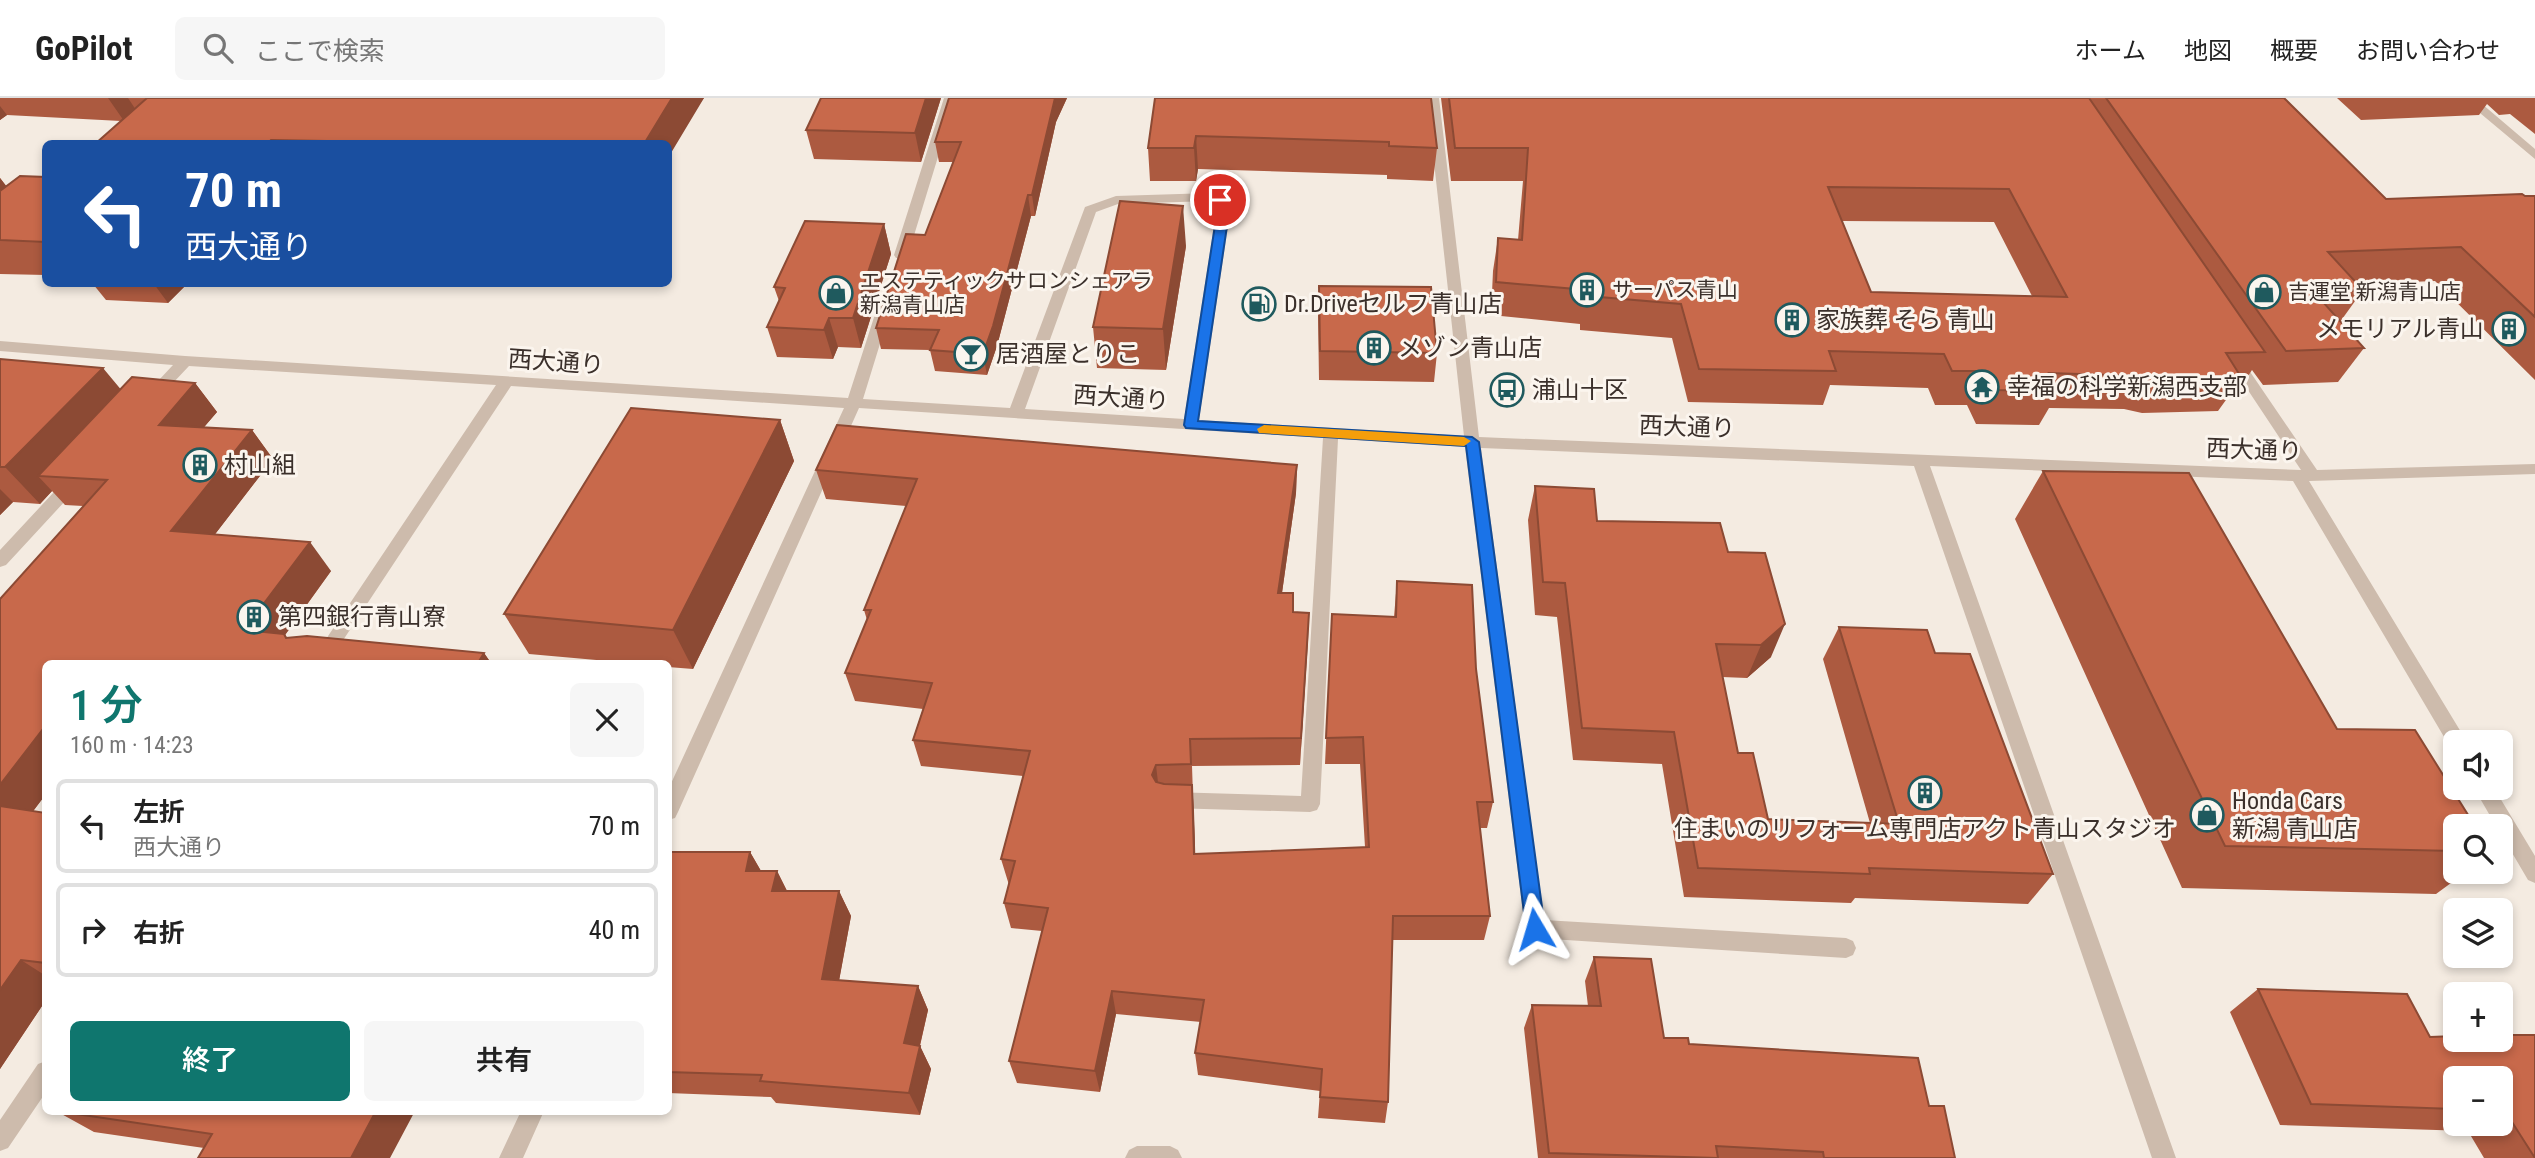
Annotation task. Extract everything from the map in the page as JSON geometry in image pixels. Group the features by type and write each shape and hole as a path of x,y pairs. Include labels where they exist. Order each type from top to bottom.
{"street":[{"path":"895,271 950,98"},
{"path":"1433,98 1472,442 1535,929 1846,948"},
{"path":"2468,98 2535,155"},
{"path":"1015,414 1090,209 1107,201 1211,197 1220,200 1224,206 1191,425"},
{"path":"672,803 853,405 887,298"},
{"name":"西大通り","path":"0,346 185,361 853,405 1472,442 2305,475 2535,469"},
{"path":"2228,350 2305,475 2450,730"},
{"path":"138,411 185,361"},
{"path":"320,660 506,382"},
{"path":"1167,800 1311,804 1331,434"},
{"path":"1920,459 2164,1158"},
{"path":"0,561 83,471"},
{"path":"2491,800 2535,874"},
{"path":"0,1140 42,1078"},
{"path":"511,1158 531,1115"},
{"path":"1137,1158 1170,1158"}],"building":[{"path":"147,98 672,98 646,140 100,140"},
{"path":"821,98 926,98 915,133 806,130"},
{"path":"949,98 1055,98 1032,195 1028,195 983,354 930,350 939,330 876,328 906,234 925,235 961,142 935,142"},
{"path":"1155,98 1431,98 1437,148 1389,146 1389,142 1196,136 1194,148 1148,148"},
{"path":"1449,98 2089,98 2265,352 2226,353 2241,377 2164,379 2049,373 2058,391 1993,390 1984,371 1952,371 1944,354 1829,351 1836,371 1699,369 1681,304 1588,296 1587,290 1496,282 1498,238 1522,240 1528,148 1455,148","holes":["1828,187 2009,189 2067,297 1871,292"]},
{"path":"2106,98 2284,98 2386,199 2522,194 2535,196 2535,317 2461,247 2328,252 2363,290 2314,292 2364,348 2286,351"},
{"path":"20,176 42,177 42,242 0,240 0,191"},
{"path":"1120,201 1183,206 1163,329 1093,327"},
{"path":"805,221 884,224 853,318 829,318 824,330 767,327 785,288 774,287"},
{"path":"1319,286 1431,287 1437,353 1320,351"},
{"path":"0,359 103,368 5,467 0,467"},
{"path":"132,377 195,383 159,425 252,430 171,531 310,542 244,630 284,634 286,638 307,636 484,653 480,660 42,660 42,730 0,785 0,599 107,480 38,476"},
{"path":"631,408 780,420 673,630 504,614"},
{"path":"837,425 1297,465 1278,593 1293,593 1293,612 1309,613 1301,738 1190,739 1191,764 1156,765 1152,775 1156,782 1192,785 1194,854 1369,847 1363,737 1326,738 1332,614 1396,617 1397,581 1472,585 1476,669 1493,802 1477,802 1490,916 1393,916 1388,1102 1320,1097 1322,1069 1195,1053 1204,1000 1112,991 1095,1071 1009,1061 1048,908 1004,903 1015,861 1001,859 1030,751 913,740 932,683 845,673 871,610 864,610 917,479 816,470"},
{"path":"2043,471 2189,473 2337,729 2415,730 2443,775 2443,800 2459,800 2468,814 2443,814 2443,851 2225,846"},
{"path":"1535,486 1594,489 1597,521 1720,523 1728,552 1765,553 1785,624 1761,645 1716,644 1738,753 1753,753 1768,819 1899,824 1839,627 1927,630 1935,653 1970,654 2053,874 1869,868 1870,874 1698,868 1674,732 1582,728 1565,583 1543,582"},
{"path":"0,806 42,812 42,963 21,960 0,990"},
{"path":"672,852 750,852 746,871 777,871 772,891 839,891 822,979 918,986 904,1043 920,1046 909,1093 760,1081 762,1075 672,1072"},
{"path":"1594,957 1651,959 1664,1038 1688,1038 1689,1044 1918,1058 1929,1106 1944,1106 1955,1158 1824,1158 1823,1152 1716,1146 1718,1158 1549,1153 1532,1005 1601,1006"},
{"path":"2258,989 2407,994 2430,1037 2443,1036 2443,1052 2513,1052 2513,1035 2535,1035 2535,1158 2513,1124 2513,1066 2443,1066 2443,1109 2311,1104"},
{"path":"83,1115 374,1115 351,1158 198,1158 212,1134"}],"slow traffic":[{"path":"1264,429 1464,441"}],"place":[{"name":"サーパス青山","path":"1587,290"},
{"name":"吉運堂 新潟青山店","path":"2264,292"},
{"name":"エステティックサロンシェアラ 新潟青山店","path":"836,293"},
{"name":"Dr.Driveセルフ青山店","path":"1259,304"},
{"name":"家族葬 そら 青山","path":"1792,320"},
{"name":"メモリアル青山","path":"2509,329"},
{"name":"メゾン青山店","path":"1374,348"},
{"name":"居酒屋とりこ","path":"971,354"},
{"name":"幸福の科学新潟西支部","path":"1982,387"},
{"name":"浦山十区","path":"1507,390"},
{"name":"村山組","path":"200,465"},
{"name":"第四銀行青山寮","path":"254,617"},
{"name":"住まいのリフォーム専門店アクト青山スタジオ","path":"1925,793"},
{"name":"Honda Cars 新潟 青山店","path":"2207,815"}],"route":[{"path":"1220,200 1224,206 1191,425 1472,442 1535,929"}]}
